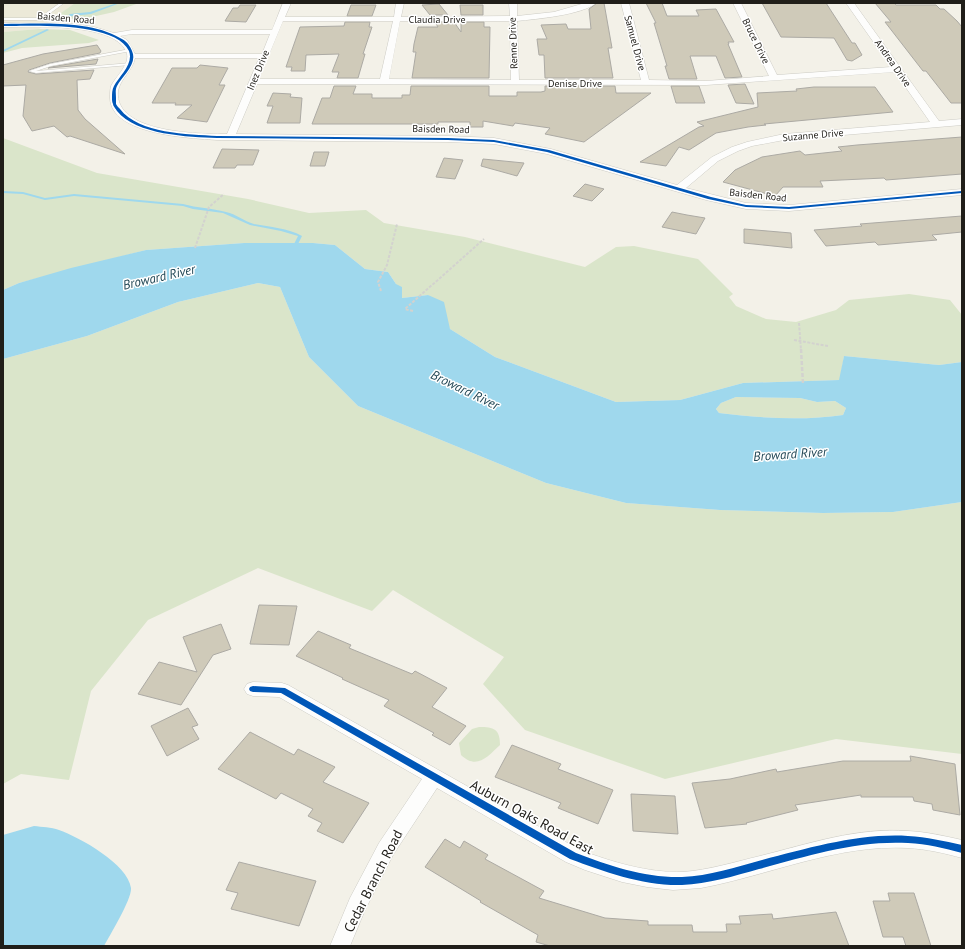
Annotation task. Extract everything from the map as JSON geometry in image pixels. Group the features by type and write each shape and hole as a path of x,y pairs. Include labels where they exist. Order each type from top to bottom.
{"street":[{"name":"Inez Drive","path":"230,137 287,3"},
{"path":"384,82 400,3"},
{"name":"Renne Drive","path":"512,3 514,82"},
{"name":"Claudia Drive","path":"280,18 512,19 552,15 574,10 592,3"},
{"name":"Samuel Drive","path":"625,3 646,83"},
{"name":"Bruce Drive","path":"737,3 775,79"},
{"name":"Andrea Drive","path":"850,3 936,124"},
{"name":"Baisden Road","path":"3,25 87,28 113,35 124,42 130,56 114,88 112,97 117,110 127,118 145,127 174,134 230,137 448,139 494,141 548,150 728,203 760,207 789,208 962,192"},
{"path":"113,35 132,32 274,32"},
{"path":"130,56 264,56"},
{"name":"Denise Drive","path":"253,81 727,83 897,69"},
{"name":"Suzanne Drive","path":"678,189 720,156 750,144 784,137 962,122"},
{"name":"Auburn Oaks Road East","path":"253,689 282,690 573,856 608,870 640,877 674,881 713,877 852,842 894,838 941,843 962,849"},
{"name":"Cedar Branch Road","path":"340,946 357,905 386,849 434,776"}],"lane":[{"path":"32,25 62,3"},
{"path":"3,19 40,19"},
{"path":"130,56 36,72 31,70 50,65 130,56"}],"path":[{"path":"195,248 208,214 209,207 224,194"},
{"path":"381,291 378,282 387,265 397,224"},
{"path":"413,311 405,309 484,239"},
{"path":"799,323 803,384"},
{"path":"794,340 828,346"}],"shaded area":[{"path":"3,3 75,3 39,29 3,32"}],"green space":[{"path":"75,3 139,3 114,12 87,18 51,20"},
{"path":"39,29 70,30 99,40 89,43 22,48 3,53 3,32"},
{"path":"3,138 97,173 248,199 309,213 366,210 384,223 465,237 585,267 616,247 634,246 698,259 733,294 729,297 736,306 766,319 796,322 836,310 849,300 909,294 950,300 962,315 962,362 939,365 844,356 840,380 743,383 680,400 616,402 495,357 450,329 428,295 402,298 396,284 388,272 365,269 335,245 313,243 244,243 146,250 19,283 3,290"},
{"path":"258,283 280,287 309,357 358,406 546,483 626,503 720,510 823,513 893,512 962,502 962,754 836,739 665,779 525,730 483,684 504,657 393,590 372,611 258,568 148,620 91,691 69,780 21,774 3,784 3,359 87,336 178,302"},
{"path":"736,397 800,398 817,402 835,401 846,408 843,415 812,418 765,417 719,413 716,409 721,403"},
{"path":"479,727 492,728 495,730 499,735 500,745 491,754 477,762 467,759 461,755 459,743 472,729"}],"water":[{"name":"Broward River","path":"244,243 313,243 335,245 365,269 388,272 396,284 402,287 402,298 428,295 444,302 450,329 495,357 616,402 680,400 743,383 839,380 844,356 939,365 962,362 962,502 893,512 823,513 720,510 626,503 546,483 358,406 309,357 280,287 258,283 178,302 87,336 3,359 3,290 19,283 71,268 146,250","holes":["736,397 800,398 817,402 835,401 846,408 843,415 812,418 750,416 719,413 716,409 721,403"]},
{"path":"34,826 59,830 90,845 112,861 128,879 131,888 128,900 104,946 3,946 3,835"}],"building":[{"path":"597,3 604,3 612,48 608,48 613,78 545,78 544,55 539,55 537,39 547,39 541,25 566,24 568,29 591,29 589,9"},
{"path":"646,3 662,3 667,16 699,16 696,10 716,9 734,42 728,42 728,44 742,77 725,78 716,56 690,56 697,79 669,79 665,66 667,66 654,23 656,23"},
{"path":"762,3 826,3 852,43 855,43 862,55 852,61 847,60 834,38 781,37"},
{"path":"875,3 894,3 896,5 936,5 940,9 944,9 957,21 962,27 962,103 951,103 926,71 923,71 885,22 891,22"},
{"path":"439,4 448,15 430,15 422,5"},
{"path":"240,5 256,5 246,22 225,21 233,8 238,8"},
{"path":"351,5 376,5 372,16 347,16"},
{"path":"460,5 483,5 483,15 461,15"},
{"path":"345,22 370,22 369,27 372,27 363,54 365,54 358,78 337,78 339,72 332,72 339,54 306,55 305,71 291,71 292,67 286,67 300,27 344,26"},
{"path":"435,22 454,22 461,32 461,22 484,22 484,27 490,27 489,78 412,78 416,52 413,52 418,27 438,27"},
{"path":"97,45 101,51 100,53 50,63 29,70 28,72 36,74 94,70 90,79 77,80 78,110 85,119 125,154 70,136 67,137 54,126 32,131 23,116 26,85 3,86 3,65 43,54"},
{"path":"98,59 96,64 48,68 51,67"},
{"path":"200,65 228,68 219,85 225,85 207,122 177,118 192,105 152,103 172,68 197,68"},
{"path":"745,84 754,104 736,103 728,85"},
{"path":"334,86 356,86 353,94 372,94 372,98 402,98 402,95 410,95 411,86 489,86 489,96 517,96 517,92 541,92 545,91 545,86 615,86 616,93 651,93 584,142 545,134 550,128 515,123 513,126 483,121 483,127 470,127 470,122 438,122 438,124 312,124 322,98 330,98"},
{"path":"671,86 699,86 705,103 676,103"},
{"path":"814,87 875,87 893,112 764,124 766,125 716,133 689,150 679,147 666,166 640,162 699,127 704,126 697,122 758,107 757,93 797,91 796,89"},
{"path":"273,93 291,94 290,97 302,98 300,123 267,123 273,106 267,106"},
{"path":"962,137 962,174 886,180 884,178 820,181 823,187 783,187 775,196 723,182 735,170 762,157 800,151 805,155 842,151 838,147 857,145"},
{"path":"222,149 259,150 253,165 237,165 235,168 213,168"},
{"path":"314,152 329,152 325,166 310,166"},
{"path":"444,158 463,160 455,179 436,177"},
{"path":"483,159 524,163 517,176 481,166"},
{"path":"585,184 604,189 592,201 573,196"},
{"path":"672,212 705,218 696,234 662,227"},
{"path":"962,216 962,232 932,235 937,240 878,245 875,242 826,246 814,230 862,226 860,224"},
{"path":"744,229 791,233 792,248 744,243"},
{"path":"259,605 297,606 289,645 250,644"},
{"path":"221,624 231,649 213,655 181,705 138,694 159,662 197,672 183,637"},
{"path":"318,631 351,645 349,648 412,674 415,671 447,688 432,707 466,726 450,745 432,735 434,733 384,706 389,700 296,656"},
{"path":"188,708 198,725 192,727 199,739 167,756 151,726"},
{"path":"250,732 294,755 298,749 335,767 323,782 369,803 343,843 317,831 322,823 308,816 313,809 281,793 276,799 218,769"},
{"path":"512,745 561,764 558,769 613,790 598,824 558,808 561,803 495,777"},
{"path":"910,756 955,764 960,815 933,810 932,804 914,801 913,797 861,797 861,795 795,805 798,810 746,823 747,824 705,828 692,783 730,779 776,769 777,772 843,761 911,761"},
{"path":"631,794 675,796 678,834 633,831"},
{"path":"445,839 460,848 464,841 488,855 485,859 544,891 539,898 605,918 648,921 648,925 692,925 693,932 727,932 726,924 741,924 739,916 772,914 773,919 836,912 849,946 550,946 536,942 538,935 480,902 481,901 425,867"},
{"path":"239,862 316,881 299,926 231,909 238,893 226,890"},
{"path":"888,893 914,893 931,946 906,946 903,937 883,937 873,901 890,901"}],"waterway":[{"path":"62,21 71,15 90,13 119,3"},
{"path":"3,51 48,30"},
{"path":"3,192 23,193 45,199 74,195 183,205 193,208 223,212 251,224 282,230 300,236 294,248"}],"cycle path":[{"path":"3,25 74,26 94,29 111,34 124,42 131,52 132,57 128,67 118,81 114,90 114,105 123,116 139,125 179,134 217,137 448,139 494,141 548,151 710,198 746,206 789,208 962,192"},
{"path":"253,689 282,690 573,856 634,876 673,881 701,879 828,848 881,840 907,839 935,842 962,849"}]}
